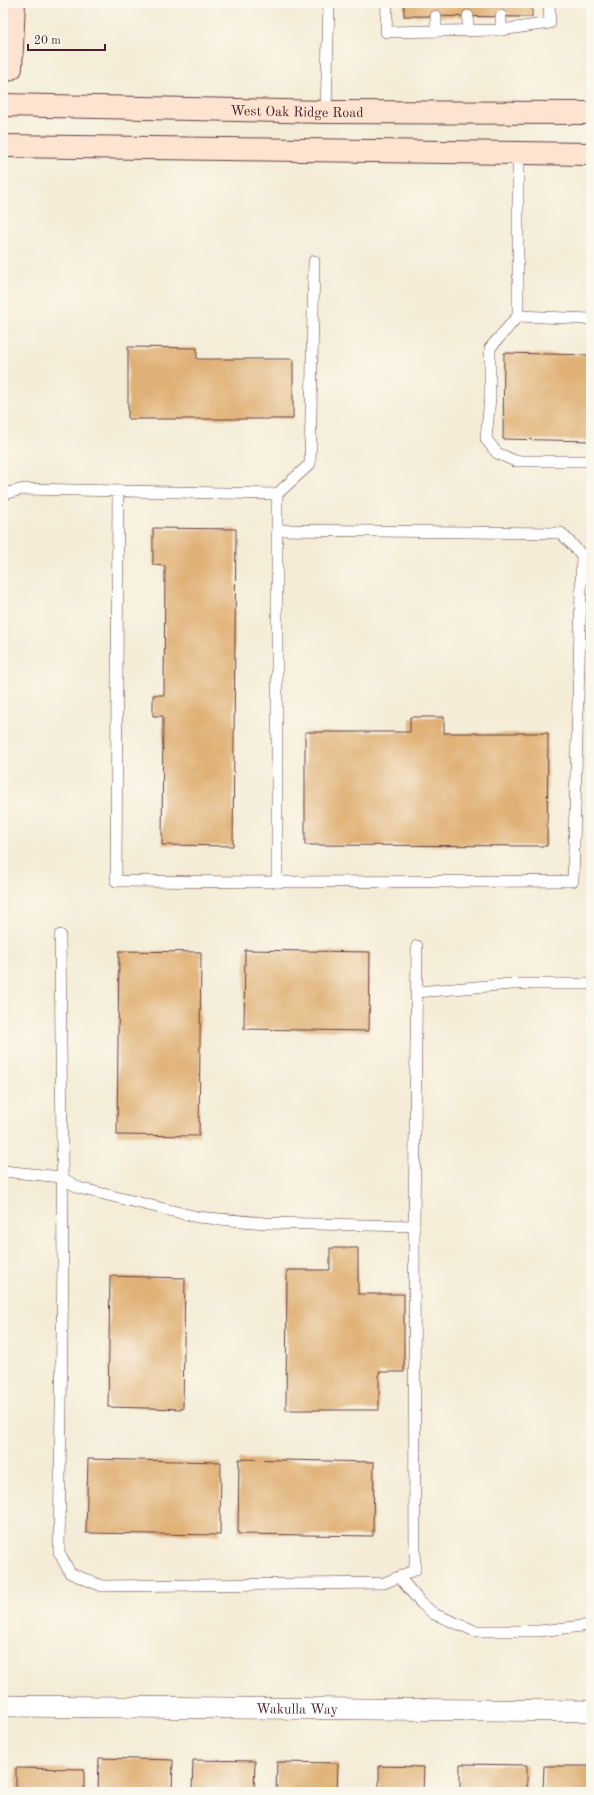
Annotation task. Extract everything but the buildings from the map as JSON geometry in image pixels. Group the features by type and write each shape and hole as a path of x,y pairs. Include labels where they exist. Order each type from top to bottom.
{"street":[{"path":"3,72 11,68 14,3"},
{"name":"West Oak Ridge Road","path":"3,105 326,112 591,112"},
{"path":"3,146 591,154"},
{"name":"Wakulla Way","path":"3,1706 591,1711"}],"lane":[{"path":"326,112 329,3"},
{"path":"387,3 386,32 501,30 550,23 550,3"},
{"path":"436,16 436,32"},
{"path":"468,16 468,31"},
{"path":"501,16 501,30"},
{"path":"518,154 518,316 490,348 490,398 486,439 497,453 515,461 591,461"},
{"path":"3,494 24,489 277,494 310,464 314,261"},
{"path":"518,316 591,319"},
{"path":"118,491 116,881 573,881 582,555 561,533 277,530"},
{"path":"277,494 277,882"},
{"path":"60,935 63,1261 60,1552 70,1573 102,1586 384,1583 415,1570 414,1226 417,946"},
{"path":"417,992 512,984 591,984"},
{"path":"3,1171 62,1177 79,1188 197,1217 265,1223 414,1226"},
{"path":"399,1577 421,1604 434,1614 475,1631 539,1631 591,1625"}]}
